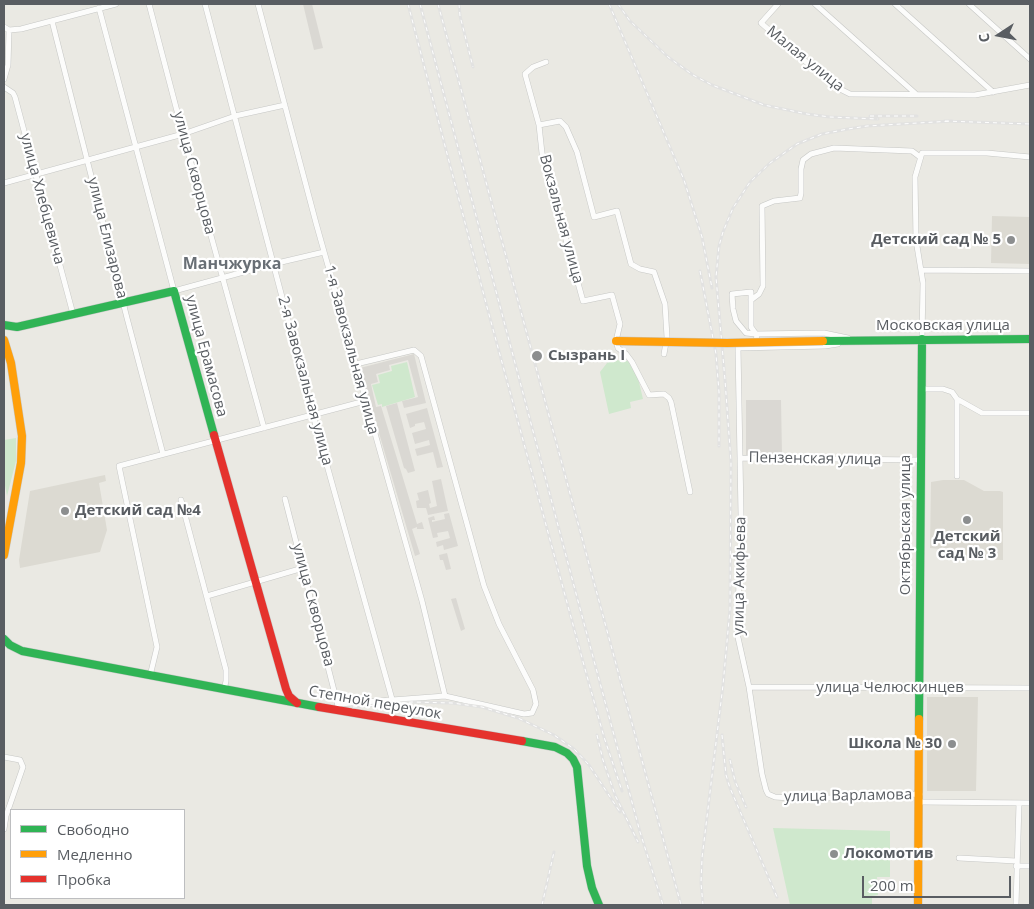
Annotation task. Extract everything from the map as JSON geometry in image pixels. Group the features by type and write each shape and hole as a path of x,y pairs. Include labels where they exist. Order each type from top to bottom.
{"main road":[{"path":"4,325 17,327 174,291"},
{"name":"улица Ерамасова","path":"174,291 286,689 292,700 299,704"},
{"path":"4,555 21,463 22,444 17,401 11,363 5,344 17,327"},
{"name":"Московская улица","path":"617,338 727,343 1030,339"},
{"name":"Октябрьская улица","path":"918,905 922,339"},
{"path":"4,639 10,645 22,651"},
{"name":"Степной переулок","path":"22,651 273,700 338,707 555,747 567,753 577,767 587,866 592,888 599,905"},
{"path":"273,700 283,696 286,689"}],"street":[{"path":"4,79 8,65 6,28 21,29 116,4"},
{"name":"улица Скворцова","path":"150,4 183,134 264,428"},
{"name":"2-я Завокзальная улица","path":"205,4 313,415 392,700"},
{"name":"1-я Завокзальная улица","path":"258,4 365,402 422,601 445,696"},
{"name":"Малая улица","path":"778,4 761,23 834,86 850,94 916,94"},
{"path":"815,4 916,94 975,95 1030,85"},
{"path":"895,4 993,92"},
{"path":"969,4 1030,59"},
{"name":"улица Ерамасова","path":"99,8 174,291"},
{"name":"улица Елизарова","path":"52,21 163,454"},
{"name":"Вокзальная улица","path":"546,62 533,67 525,74 539,125 542,153 583,301 612,295 620,324 617,338"},
{"name":"улица Хлебцевича","path":"4,88 14,93 73,315"},
{"path":"4,183 183,134 234,116 285,105"},
{"name":"Вокзальная улица","path":"539,125 560,121 566,127 585,177 594,217 617,211 631,264 640,269 654,272 665,304 667,337 664,354"},
{"path":"751,300 759,294 763,286 762,206 774,201 800,198 800,169 803,160 811,154 834,148 912,151 920,156 922,153 928,152 1030,157"},
{"name":"Октябрьская улица","path":"920,156 915,177 915,201 916,240 921,270 922,339"},
{"path":"174,291 324,252"},
{"path":"921,270 1030,271"},
{"path":"756,334 746,333 736,321 732,294 751,292 751,327 756,334 758,348"},
{"name":"Московская улица","path":"756,334 824,333 855,340"},
{"path":"617,338 618,348 632,362 649,395 664,394 669,398 690,492"},
{"name":"Московская улица","path":"738,348 825,346 855,340"},
{"name":"улица Акифьева","path":"738,348 742,570 739,583 737,633 750,687 766,790 768,794 775,797"},
{"path":"338,707 445,696 524,714 532,714 536,704 533,690 499,624 484,586 421,356 414,350 356,364"},
{"path":"921,389 943,389 952,392 957,399 982,413 1030,413"},
{"path":"957,399 957,476"},
{"path":"150,676 157,647 119,466 365,402"},
{"name":"Пензенская улица","path":"740,458 920,460"},
{"name":"улица Скворцова","path":"285,499 338,707"},
{"path":"181,500 226,670 224,690"},
{"path":"207,596 304,568"},
{"path":"4,648 22,651"},
{"name":"улица Челюскинцев","path":"750,687 1030,688"},
{"path":"4,757 20,760 23,766 6,816 4,829"},
{"name":"улица Варламова","path":"775,797 804,799 920,798 1030,802"},
{"path":"1016,905 1019,802"},
{"path":"959,858 1030,866"}],"shaded area":[{"path":"303,4 312,4 323,48 314,50"},
{"name":"Детский сад № 5","path":"992,216 1030,217 1030,264 991,263"},
{"path":"414,354 426,403 404,408 402,401 418,397 408,360 389,365 390,370 376,374 378,382 371,384 376,407 381,406 417,524 422,522 424,529 417,529 417,527 412,529 420,554 415,556 360,368"},
{"path":"746,400 781,400 782,455 746,455"},
{"path":"397,403 415,471 408,473 404,468 386,406"},
{"path":"427,408 443,467 437,468 433,452 417,456 415,449 430,445 429,440 415,444 412,433 426,429 424,422 415,424 415,426 410,428 406,414"},
{"name":"Детский сад №4","path":"105,475 106,481 99,483 107,530 100,552 20,568 19,560 30,491"},
{"path":"441,479 448,511 428,515 426,508 417,508 416,501 419,500 417,493 428,490 431,503 429,504 430,508 437,506 432,481"},
{"name":"Детский сад № 3","path":"964,480 984,491 1003,492 1003,560 949,559 941,549 930,548 931,482"},
{"path":"449,513 458,546 444,550 443,545 437,547 436,542 450,538 448,531 437,533 438,537 433,538 428,518 434,516 435,520 432,520 432,522 445,519 444,514"},
{"path":"447,553 451,569 446,570 443,560 440,560 439,555"},
{"path":"456,598 465,629 461,631 451,599"},
{"name":"Школа № 30","path":"927,697 978,697 976,791 927,791"}],"green space":[{"path":"614,360 628,361 638,378 643,399 630,402 631,408 609,414 600,372 607,363"},
{"path":"407,362 415,397 382,407 382,404 378,405 372,385 380,383 378,375 392,371 391,366"},
{"path":"16,438 16,461 7,496 4,480 4,440"},
{"name":"Локомотив","path":"773,828 890,831 890,877 877,877 878,895 872,896 872,905 790,905"}],"railway":[{"path":"408,4 487,307 585,669 604,737 622,791"},
{"path":"420,4 640,832 663,905"},
{"path":"438,4 681,905"},
{"path":"459,4 460,16 473,67"},
{"path":"609,4 684,180 702,237 712,288"},
{"path":"618,4 630,21 668,57 693,75 712,85 764,105 807,114 878,119"},
{"path":"870,116 917,116"},
{"path":"945,121 1030,124"},
{"path":"703,905 701,883 702,858 723,685 730,609 731,462 716,277 719,246 723,232 733,208 750,182 770,163 797,144 822,134 867,126 952,121"},
{"path":"700,271 716,354 719,392 719,446"},
{"path":"353,707 412,702 452,703 482,707 518,718 554,735 574,749 589,765 620,812"},
{"path":"597,735 615,795 638,842"},
{"path":"722,735 726,775 730,788 777,897"},
{"path":"730,760 735,781 746,807"},
{"path":"542,905 554,852"}],"traffic: fast":[{"path":"4,325 17,327 174,291 214,435"},
{"path":"919,719 922,339"},
{"path":"823,341 1030,339"},
{"path":"4,639 10,645 22,651 319,707"},
{"path":"522,741 555,747 567,753 577,767 587,866 592,888 599,905"}],"traffic: slow":[{"path":"4,340 11,363 22,436 21,463 4,555"},
{"path":"616,341 727,343 823,341"},
{"path":"918,905 919,719"}],"traffic: jam":[{"path":"214,435 286,689 289,696 297,703"},
{"path":"319,707 522,741"}],"place":[{"name":"Детский сад № 5","path":"1011,240"},
{"name":"Сызрань I","path":"537,356"},
{"name":"Детский сад №4","path":"65,511"},
{"name":"Детский сад № 3","path":"967,520"},
{"name":"Школа № 30","path":"952,744"},
{"name":"Локомотив","path":"834,854"}],"district":[{"name":"Манчжурка","path":"232,264"}]}
